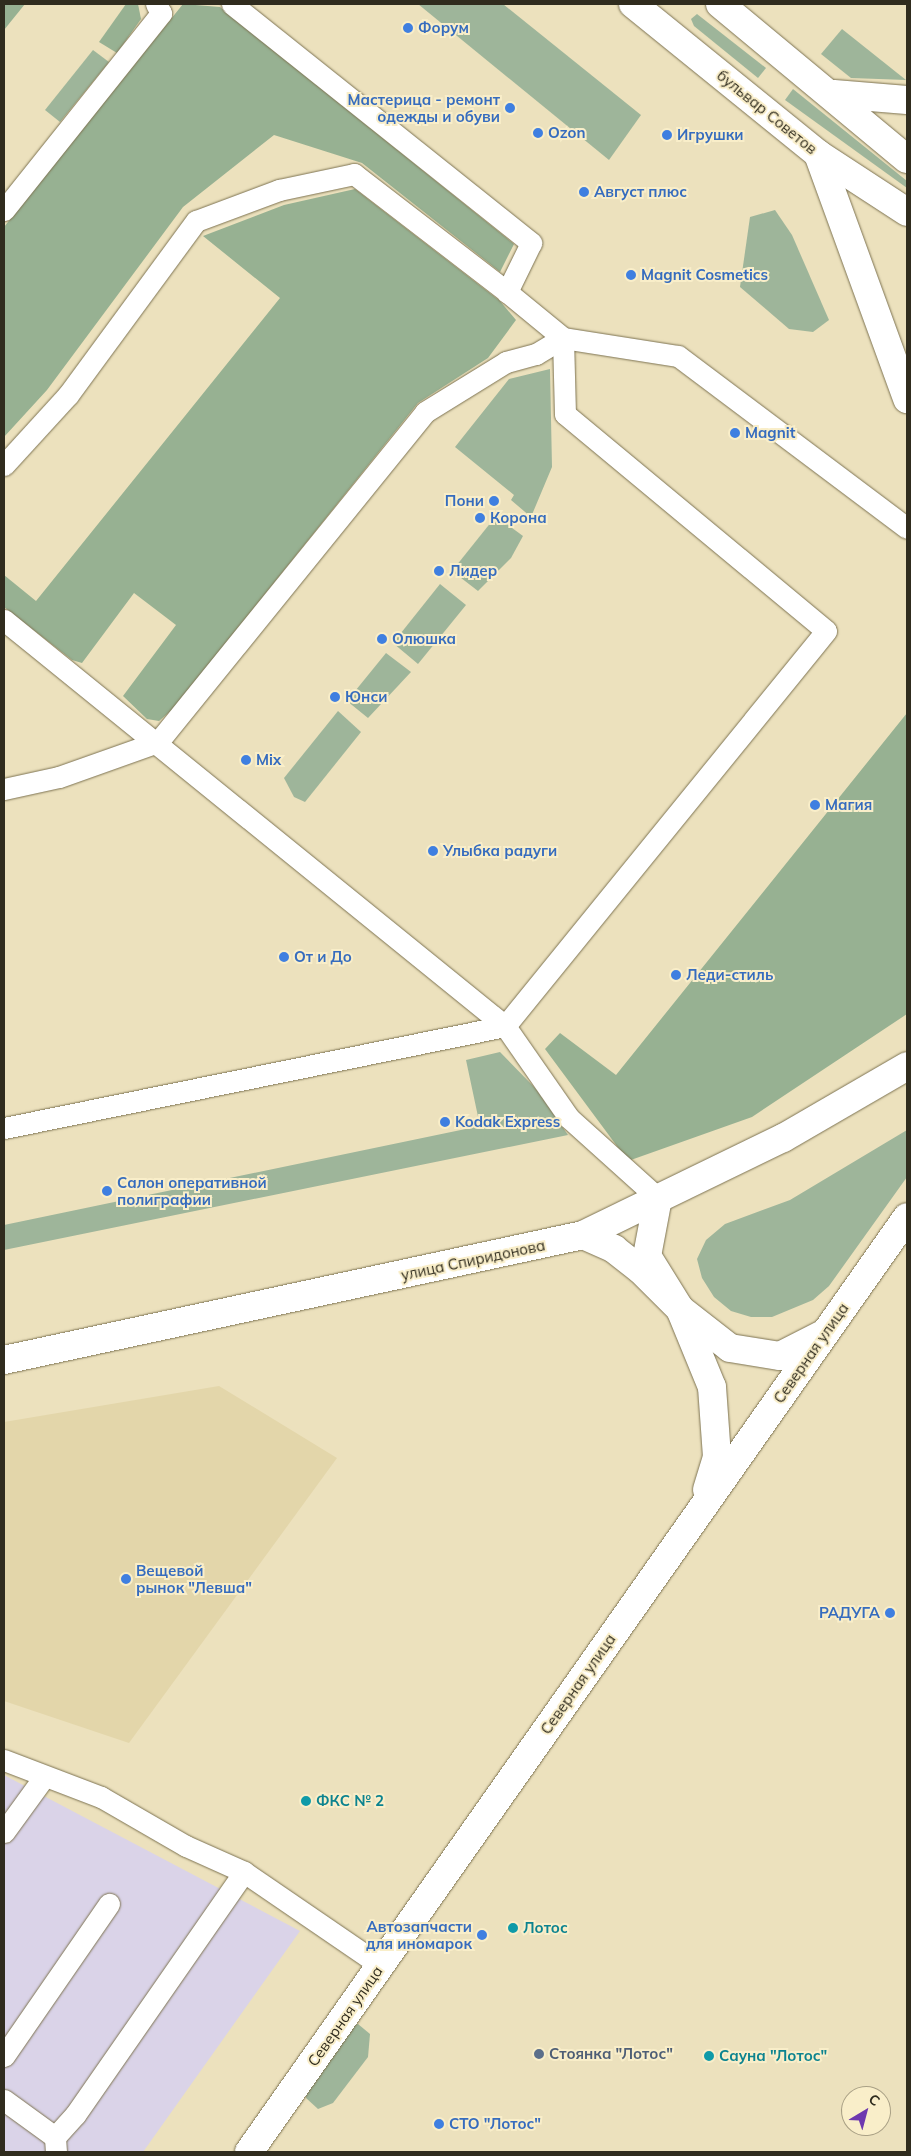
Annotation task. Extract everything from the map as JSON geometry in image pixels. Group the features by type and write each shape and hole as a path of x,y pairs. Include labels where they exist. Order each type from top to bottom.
{"street":[{"name":"бульвар Советов","path":"632,4 818,154 907,212"},
{"path":"720,4 834,94 907,159"},
{"path":"834,94 907,100"},
{"path":"818,154 907,399"},
{"name":"улица Спиридонова","path":"4,1360 583,1235 783,1138 907,1066"},
{"path":"658,1198 647,1256 680,1309 712,1387 717,1457 701,1510"},
{"name":"Северная улица","path":"249,2152 907,1217"},
{"path":"583,1235 614,1249 641,1270 680,1309 730,1348 780,1356 826,1332"}],"lane":[{"path":"4,210 161,13 156,4"},
{"path":"232,4 531,243 507,292"},
{"path":"4,465 68,395 196,221 279,190 354,174 507,292 563,338 678,356 907,528"},
{"path":"4,789 59,778 158,742 425,412 506,362 536,354 563,338"},
{"path":"4,1128 505,1026 826,631 565,414 563,338"},
{"path":"4,620 158,742 505,1026 568,1118 658,1198"},
{"path":"4,1760 44,1777 101,1797 186,1846 244,1872 380,1965"},
{"path":"4,1832 44,1777"},
{"path":"4,2100 56,2145 244,1872"},
{"path":"4,2056 110,1904"}],"shaded area":[{"name":"Вещевой рынок \"Левша\"","path":"219,1386 337,1458 129,1743 4,1701 4,1422"},
{"path":"4,1775 300,1931 143,2152 4,2152"}],"green space":[{"path":"4,4 25,4 4,30"},
{"path":"126,4 138,4 141,19 117,53 99,42"},
{"path":"183,4 220,7 514,244 500,272 362,163 274,135 183,207 47,390 4,437 4,227"},
{"path":"418,4 503,4 641,115 609,160"},
{"path":"697,14 766,68 758,78 694,26 691,19"},
{"path":"842,29 906,80 851,78 821,54"},
{"path":"93,50 109,62 60,122 45,110"},
{"path":"793,89 907,181 907,188 785,100"},
{"path":"355,189 500,301 516,320 488,358 418,403 173,709 159,721 147,719 123,696 176,625 134,593 82,663 72,660 4,607 4,575 36,601 280,298 203,236 284,205"},
{"path":"775,210 792,235 829,320 813,332 789,329 740,287 750,217"},
{"path":"550,369 552,467 531,517 511,500 514,495 455,447 509,379"},
{"path":"496,516 523,536 511,558 478,591 452,571"},
{"path":"440,584 466,605 418,664 393,643"},
{"path":"386,653 411,672 368,718 347,701"},
{"path":"338,711 361,732 305,802 294,797 284,778"},
{"path":"907,713 907,1014 752,1117 628,1161 545,1049 560,1033 616,1075"},
{"path":"500,1052 536,1089 568,1135 4,1250 4,1225 480,1126 466,1060"},
{"path":"907,1130 907,1177 829,1286 813,1300 772,1317 751,1317 731,1311 714,1297 702,1278 697,1259 706,1240 725,1224 790,1200"},
{"path":"358,2024 370,2034 368,2057 333,2103 318,2109 306,2098 306,2083 344,2029"}],"place":[{"name":"Форум","path":"408,28"},
{"name":"Мастерица - ремонт одежды и обуви","path":"510,108"},
{"name":"Ozon","path":"538,133"},
{"name":"Игрушки","path":"667,135"},
{"name":"Август плюс","path":"584,192"},
{"name":"Magnit Cosmetics","path":"631,275"},
{"name":"Magnit","path":"735,433"},
{"name":"Пони","path":"494,501"},
{"name":"Корона","path":"480,518"},
{"name":"Лидер","path":"439,571"},
{"name":"Олюшка","path":"382,639"},
{"name":"Юнси","path":"335,697"},
{"name":"Mix","path":"246,760"},
{"name":"Магия","path":"815,805"},
{"name":"Улыбка радуги","path":"433,851"},
{"name":"От и До","path":"284,957"},
{"name":"Леди-стиль","path":"676,975"},
{"name":"Kodak Express","path":"445,1122"},
{"name":"Салон оперативной полиграфии","path":"107,1191"},
{"name":"Вещевой рынок \"Левша\"","path":"126,1579"},
{"name":"РАДУГА","path":"890,1613"},
{"name":"ФКС № 2","path":"306,1801"},
{"name":"Лотос","path":"513,1928"},
{"name":"Автозапчасти для иномарок","path":"482,1935"},
{"name":"Стоянка \"Лотос\"","path":"539,2054"},
{"name":"Сауна \"Лотос\"","path":"709,2056"},
{"name":"СТО \"Лотос\"","path":"439,2124"}]}
